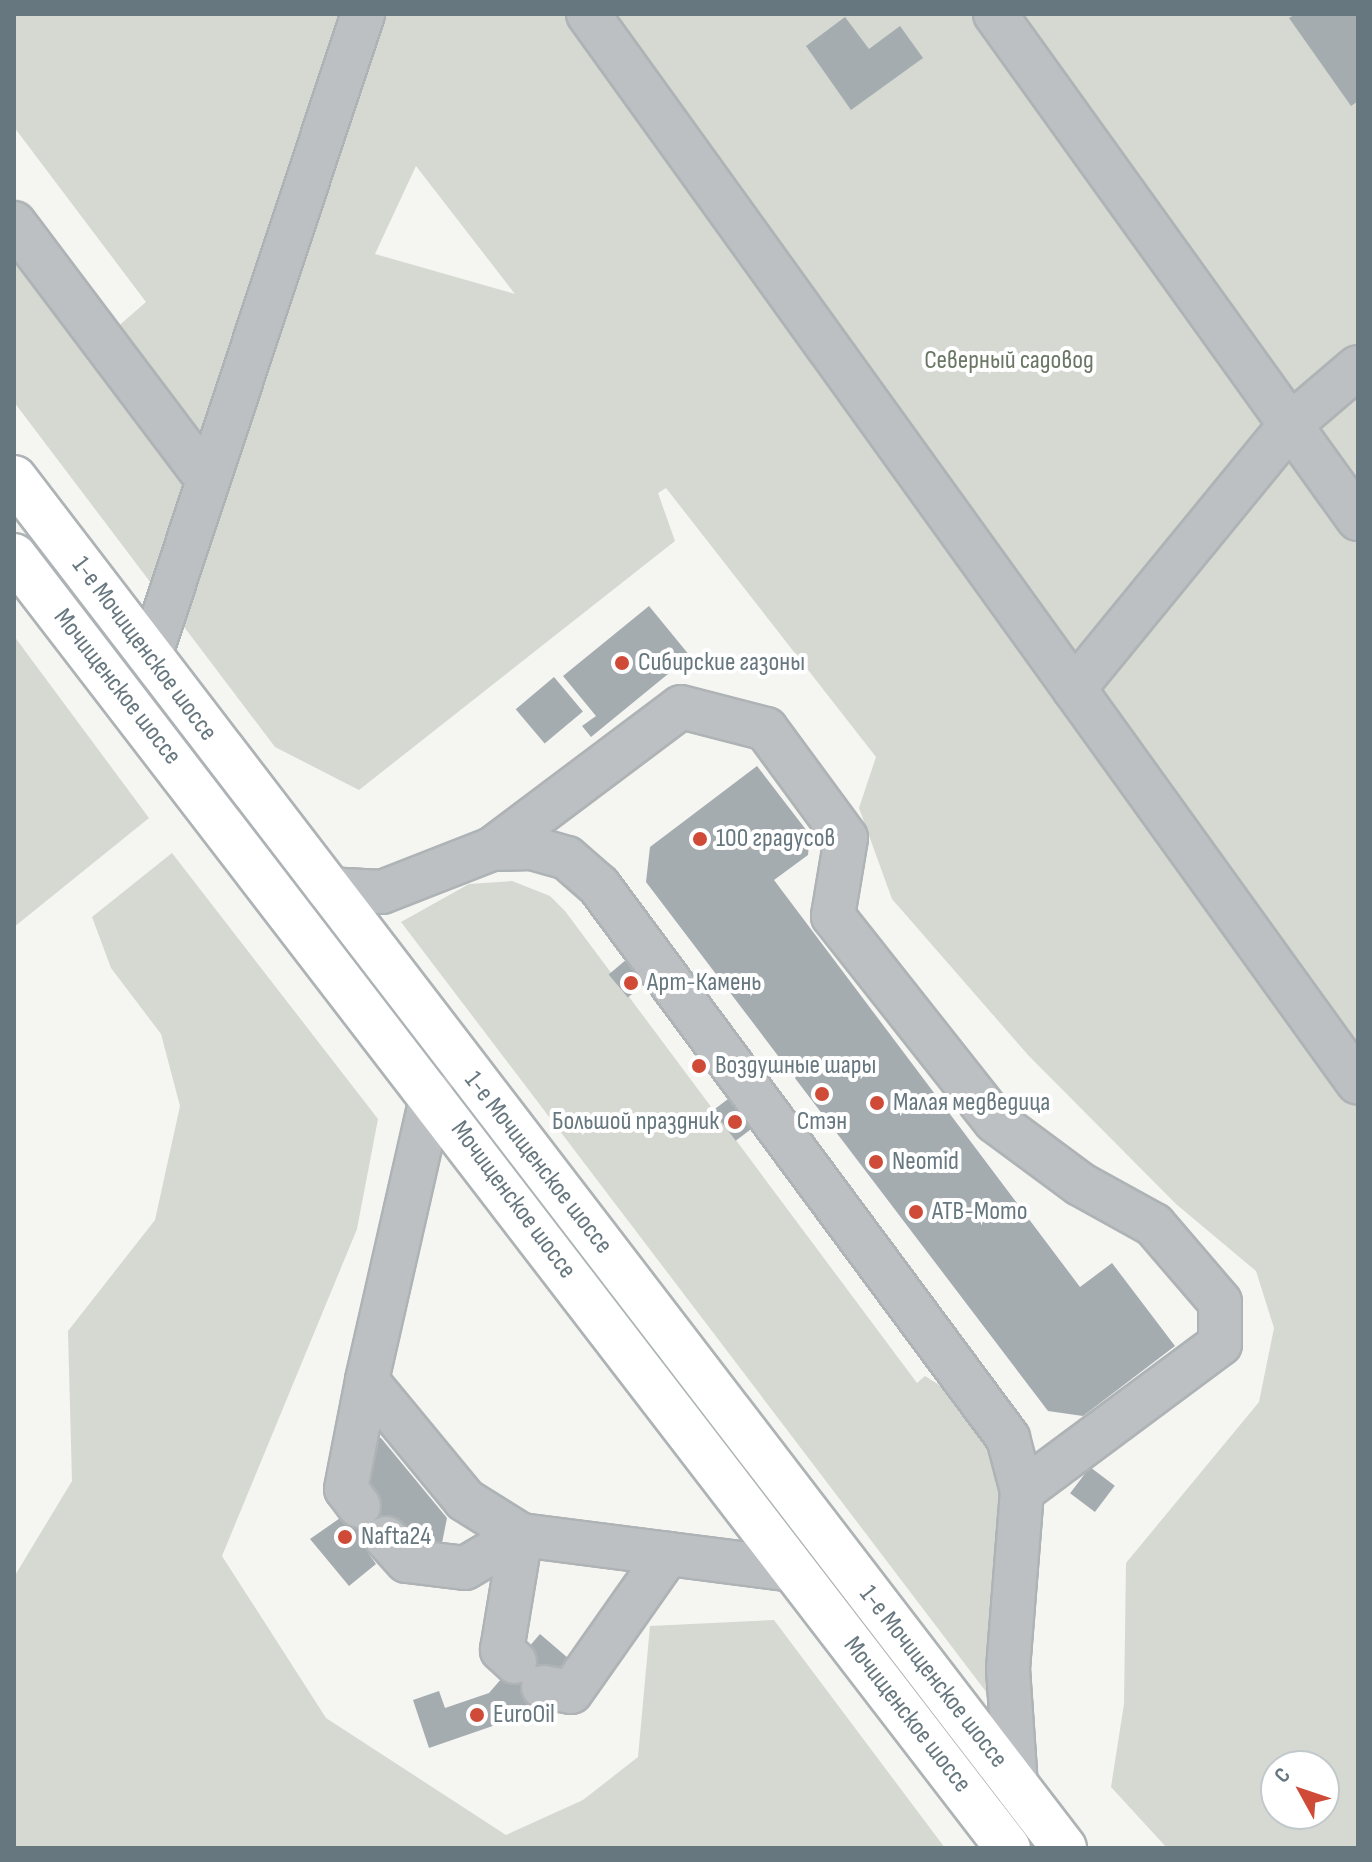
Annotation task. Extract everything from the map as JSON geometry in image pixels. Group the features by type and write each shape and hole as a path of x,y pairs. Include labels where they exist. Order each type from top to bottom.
{"main road":[{"name":"1-е Мочищенское шоссе","path":"14,478 1064,1848"},
{"name":"Мочищенское шоссе","path":"14,556 432,1094 1008,1848"}],"street":[{"path":"588,14 1358,1083"},
{"path":"995,14 1358,519"},
{"path":"150,656 356,19"},
{"path":"14,223 208,480"},
{"path":"1074,689 1290,425 1358,367"},
{"path":"327,889 382,892 492,849 681,707 766,729 846,838 833,916 995,1121 1080,1184 1154,1225 1220,1302 1220,1344 1022,1491"},
{"path":"492,849 532,848 567,858 599,886 952,1354 1008,1438 1022,1491 1008,1669 1016,1785"},
{"path":"359,1506 346,1489 367,1381 432,1094"},
{"path":"367,1381 465,1500 521,1535 795,1570"},
{"path":"386,1538 407,1561 465,1568 521,1535"},
{"path":"521,1535 502,1650 529,1675 571,1692 668,1554"}],"green space":[{"name":"Северный садовод","path":"14,14 1358,14 1358,1848 1167,1848 1111,1787 1124,1704 1126,1563 1259,1402 1274,1328 1256,1271 1176,1204 1028,1055 892,899 859,808 876,757 666,488 658,493 675,541 359,790 275,747 14,402 14,252 91,350 146,302 14,127","holes":["416,166 515,294 375,254"]},
{"path":"14,636 149,818 14,927"},
{"path":"172,853 378,1119 357,1229 222,1556 326,1718 506,1835 583,1800 638,1757 650,1626 774,1620 945,1848 14,1848 14,1577 72,1481 68,1331 155,1220 180,1106 161,1034 111,968 92,917"},
{"path":"512,881 550,896 565,911 917,1383 925,1376 947,1390 991,1451 999,1485 987,1693 401,922 469,884"}],"building":[{"path":"1296,14 1358,14 1358,101 1351,106 1289,18"},
{"path":"845,17 869,49 900,26 923,58 851,110 806,46"},
{"path":"649,606 690,656 591,737 582,726 596,716 563,676"},
{"path":"554,677 583,711 545,744 516,709"},
{"name":"Малая медведица","path":"757,766 810,835 808,855 774,880 1080,1287 1112,1263 1175,1346 1083,1416 1048,1411 646,882 650,847"},
{"path":"627,959 646,982 628,997 609,974"},
{"path":"736,1093 759,1123 736,1141 713,1110"},
{"path":"366,1436 381,1438 447,1518 440,1553 419,1548 400,1526 368,1553 376,1564 349,1586 310,1539 376,1493 359,1473"},
{"path":"1090,1467 1115,1486 1095,1512 1070,1493"},
{"path":"540,1634 568,1658 516,1718 429,1748 413,1700 439,1691 445,1708 489,1693"}],"place":[{"name":"Сибирские газоны","path":"622,663"},
{"name":"100 градусов","path":"700,839"},
{"name":"Арт-Камень","path":"631,983"},
{"name":"Воздушные шары","path":"699,1066"},
{"name":"Стэн","path":"822,1094"},
{"name":"Малая медведица","path":"877,1103"},
{"name":"Большой праздник","path":"735,1122"},
{"name":"Neomid","path":"876,1162"},
{"name":"АТВ-Мото","path":"916,1212"},
{"name":"Nafta24","path":"345,1537"},
{"name":"EuroOil","path":"477,1715"}]}
